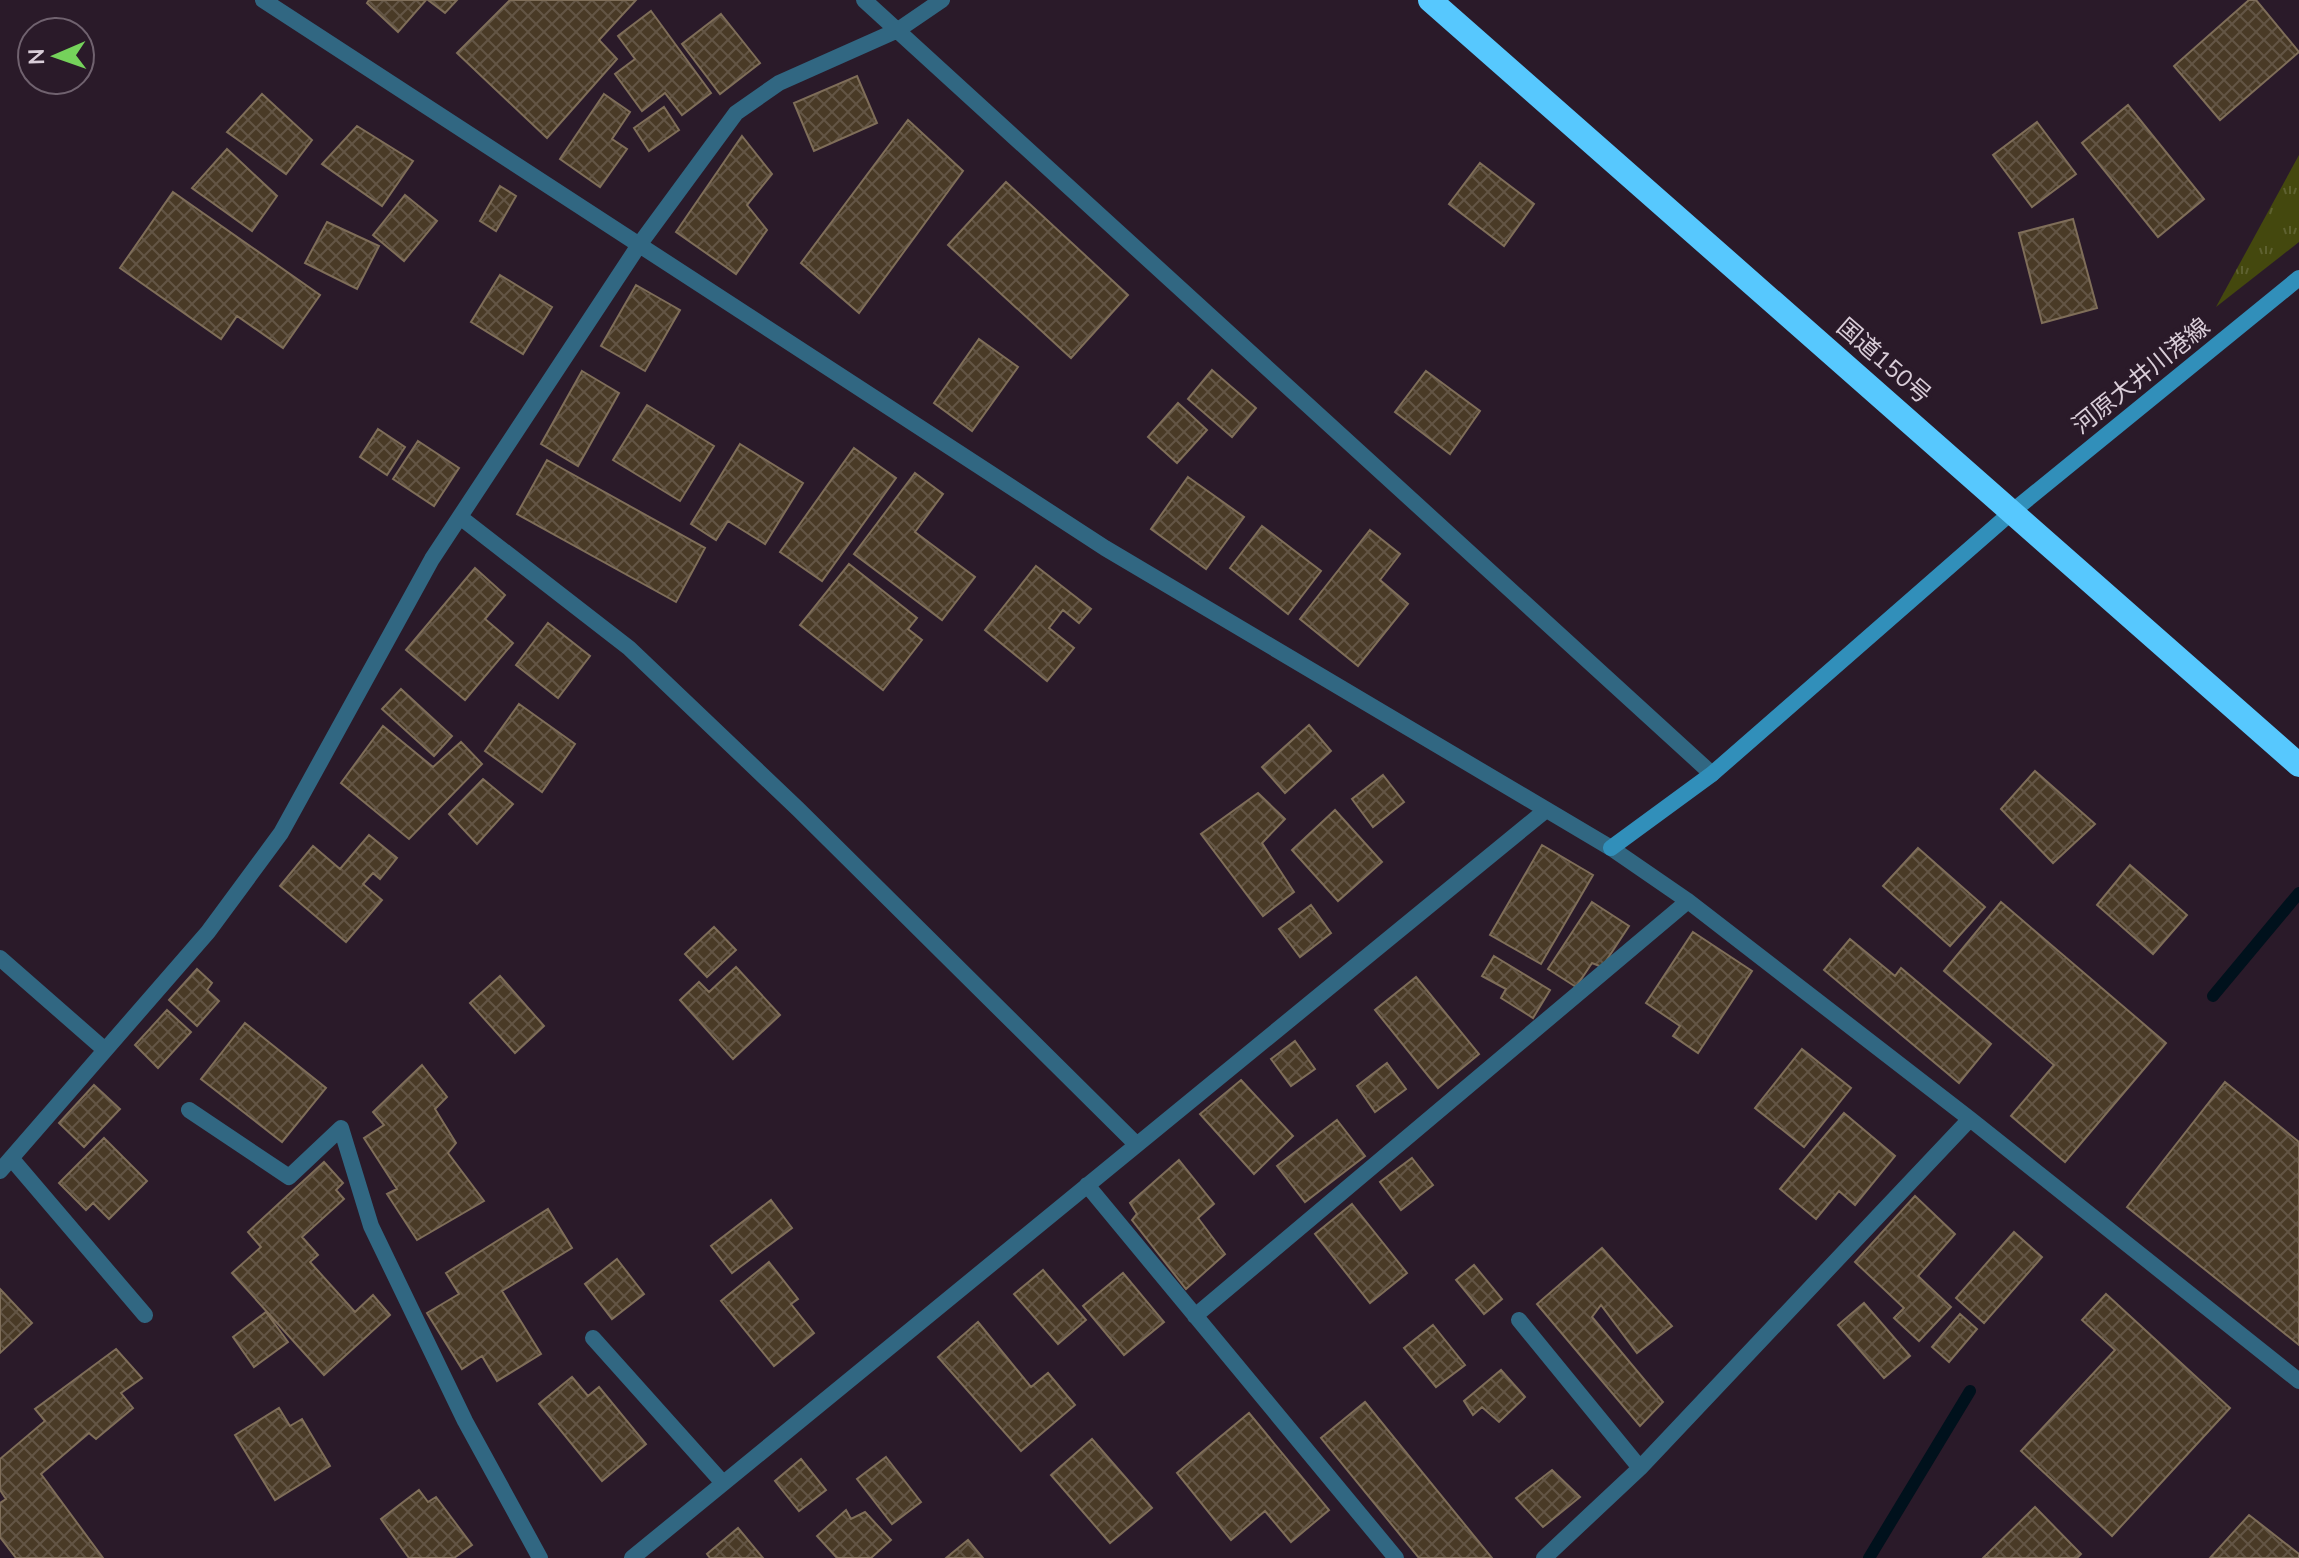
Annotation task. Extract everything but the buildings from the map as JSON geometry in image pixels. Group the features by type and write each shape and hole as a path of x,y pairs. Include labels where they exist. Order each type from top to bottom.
{"highway":[{"name":"国道150号","path":"1430,0 2299,765"}],"street":[{"path":"263,0 1105,548 1611,848 1688,901 1970,1119 2299,1381"},
{"path":"864,0 1712,774"},
{"path":"145,1315 5,1164 208,932 281,833 432,559 639,245 736,113 779,83 898,30 942,0"},
{"name":"河原大井川港線","path":"1611,848 1712,774 2013,511 2299,278"},
{"path":"460,517 629,648 798,809 1136,1144"},
{"path":"632,1558 1546,810"},
{"path":"1195,1316 1688,901"},
{"path":"0,958 105,1050"},
{"path":"189,1110 289,1177 341,1128 371,1226 465,1421 540,1558"},
{"path":"1544,1558 1640,1468 1970,1119"},
{"path":"1087,1185 1396,1558"},
{"path":"1519,1320 1640,1468"},
{"path":"593,1338 723,1483"}],"green space":[{"path":"2299,155 2299,242 2216,307"}],"waterway":[{"path":"2213,996 2299,893"},
{"path":"1869,1558 1970,1391"}]}
